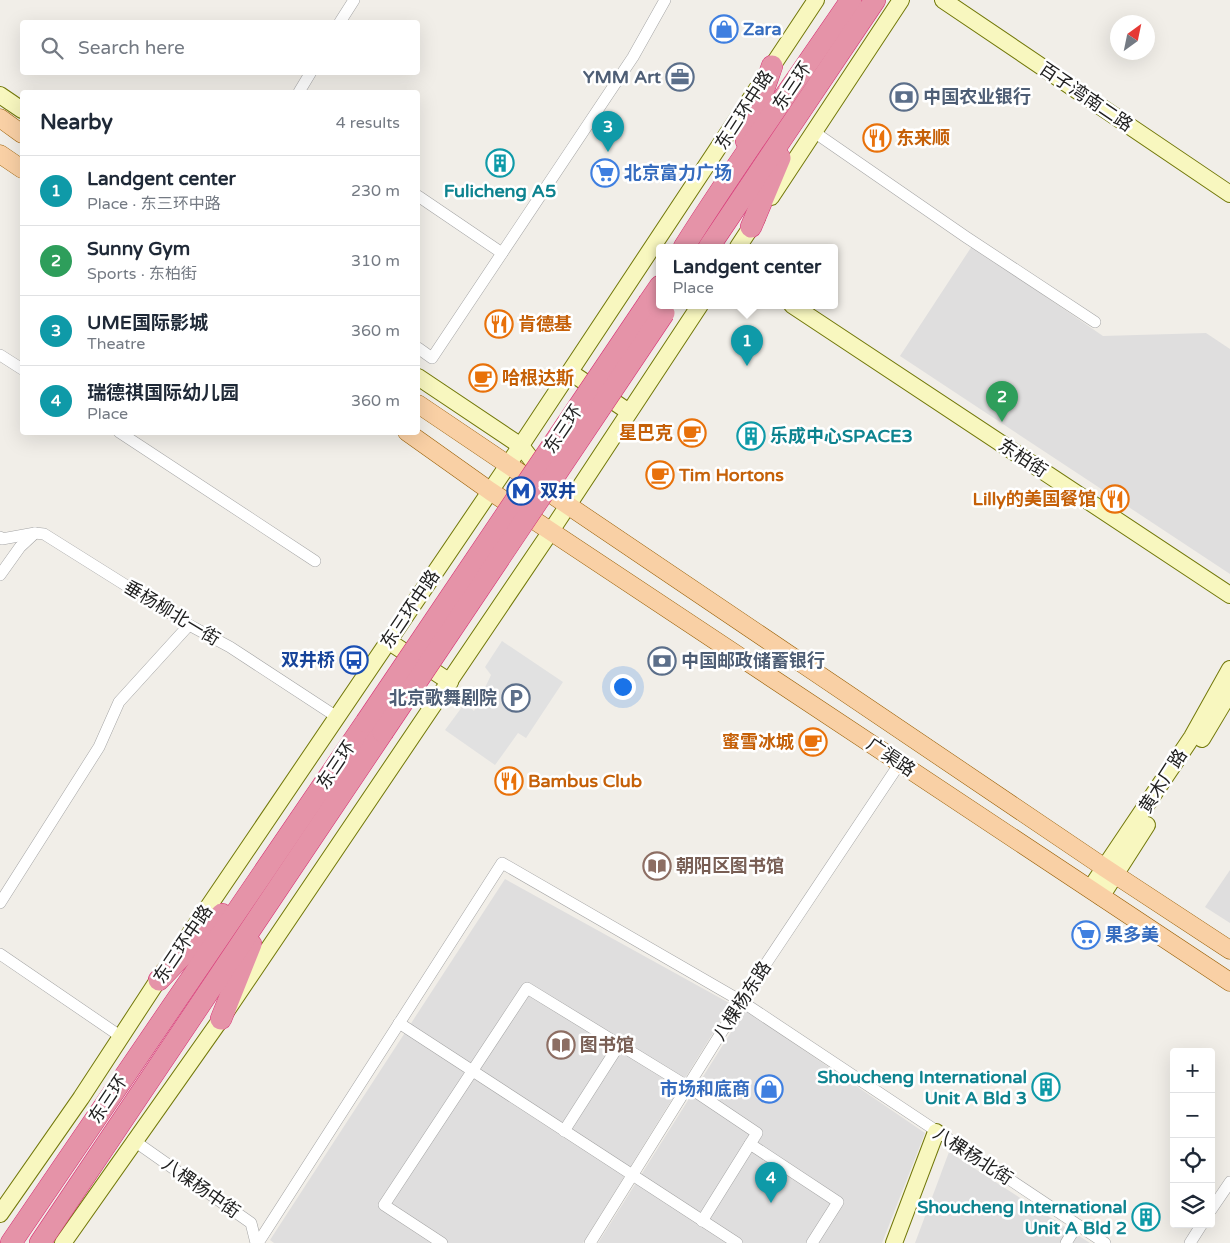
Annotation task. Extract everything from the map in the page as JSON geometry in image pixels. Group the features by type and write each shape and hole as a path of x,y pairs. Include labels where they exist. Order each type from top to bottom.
{"highway":[{"name":"东三环","path":"711,244 798,115 869,2"},
{"name":"东三环","path":"686,244 740,160 782,103 869,2"},
{"path":"740,160 772,66"},
{"path":"751,227 798,115"},
{"name":"东三环","path":"40,1243 266,907 374,727 656,308"},
{"name":"东三环","path":"11,1243 264,870 374,727"},
{"path":"159,980 264,870"},
{"path":"221,1019 266,907"}],"main road":[{"path":"0,118 20,133"},
{"path":"0,154 20,168"},
{"name":"广渠路","path":"420,405 1230,950"},
{"name":"广渠路","path":"411,435 490,491 1230,982"}],"street":[{"path":"341,20 354,0"},
{"path":"420,349 432,358 633,57 665,0"},
{"name":"东三环中路","path":"0,1214 81,1098 120,1036 508,466 816,0"},
{"path":"740,244 901,0"},
{"name":"百子湾南二路","path":"943,0 1230,194"},
{"path":"300,90 309,75"},
{"path":"0,95 20,109"},
{"path":"814,132 966,237 1096,322"},
{"path":"420,197 502,253"},
{"path":"63,1243 221,1019 450,682 697,309"},
{"name":"东柏街","path":"798,309 1230,595"},
{"path":"0,355 20,369"},
{"path":"570,372 630,412"},
{"path":"420,378 521,446 567,506"},
{"path":"124,435 315,561"},
{"path":"0,537 2,539 35,533"},
{"path":"0,575 20,548 35,533"},
{"name":"垂杨柳北一街","path":"35,533 44,534 189,625 230,647 337,717"},
{"path":"0,902 99,748 119,702 189,625"},
{"path":"388,641 450,682"},
{"name":"黄木厂路","path":"1096,893 1192,737 1230,669"},
{"name":"黄木厂路","path":"1110,871 1230,692"},
{"name":"八棵杨东路","path":"590,1243 741,1000 900,763"},
{"name":"八棵杨北街","path":"399,1023 502,863 741,1000 936,1132 1105,1243"},
{"path":"0,954 120,1036"},
{"path":"442,1243 384,1205 527,988 687,1086 758,1133 702,1221"},
{"path":"257,1243 399,1023 737,1243"},
{"path":"564,1131 619,1045"},
{"path":"894,1243 936,1132"},
{"name":"八棵杨中街","path":"134,1140 251,1223 257,1243"},
{"path":"750,1144 838,1202 812,1243"},
{"path":"1215,1204 1230,1182"},
{"path":"1066,1243 1077,1225"},
{"path":"1190,1243 1199,1228"}],"shaded area":[{"path":"972,246 1103,336 1206,333 1230,349 1230,574 900,356"},
{"name":"北京歌舞剧院","path":"502,641 563,682 526,738 518,733 495,765 445,730 465,703 474,711 491,675 485,667"},
{"path":"1230,870 1230,923 1205,907"},
{"path":"505,879 731,1004 583,1243 274,1243 270,1240"},
{"path":"745,1010 925,1133 882,1243 598,1243"},
{"path":"949,1152 1090,1243 915,1243"}],"place":[{"name":"Zara","path":"724,29"},
{"name":"YMM Art","path":"680,77"},
{"name":"中国农业银行","path":"904,97"},
{"name":"东来顺","path":"877,138"},
{"name":"UME国际影城","path":"608,152"},
{"name":"Fulicheng A5","path":"500,163"},
{"name":"北京富力广场","path":"605,173"},
{"name":"肯德基","path":"499,324"},
{"name":"Landgent center","path":"747,366"},
{"name":"哈根达斯","path":"483,378"},
{"name":"Sunny Gym","path":"1002,422"},
{"name":"星巴克","path":"692,433"},
{"name":"乐成中心SPACE3","path":"751,436"},
{"name":"Tim Hortons","path":"660,475"},
{"name":"双井","path":"521,491"},
{"name":"Lilly的美国餐馆","path":"1115,499"},
{"name":"双井桥","path":"354,660"},
{"name":"中国邮政储蓄银行","path":"662,661"},
{"name":"北京歌舞剧院","path":"516,698"},
{"name":"蜜雪冰城","path":"813,742"},
{"name":"Bambus Club","path":"509,781"},
{"name":"朝阳区图书馆","path":"657,866"},
{"name":"果多美","path":"1086,935"},
{"name":"图书馆","path":"561,1045"},
{"name":"Shoucheng International Unit A Bld 3","path":"1046,1087"},
{"name":"市场和底商","path":"769,1089"},
{"name":"瑞德祺国际幼儿园","path":"771,1203"},
{"name":"Shoucheng International Unit A Bld 2","path":"1146,1217"}]}
